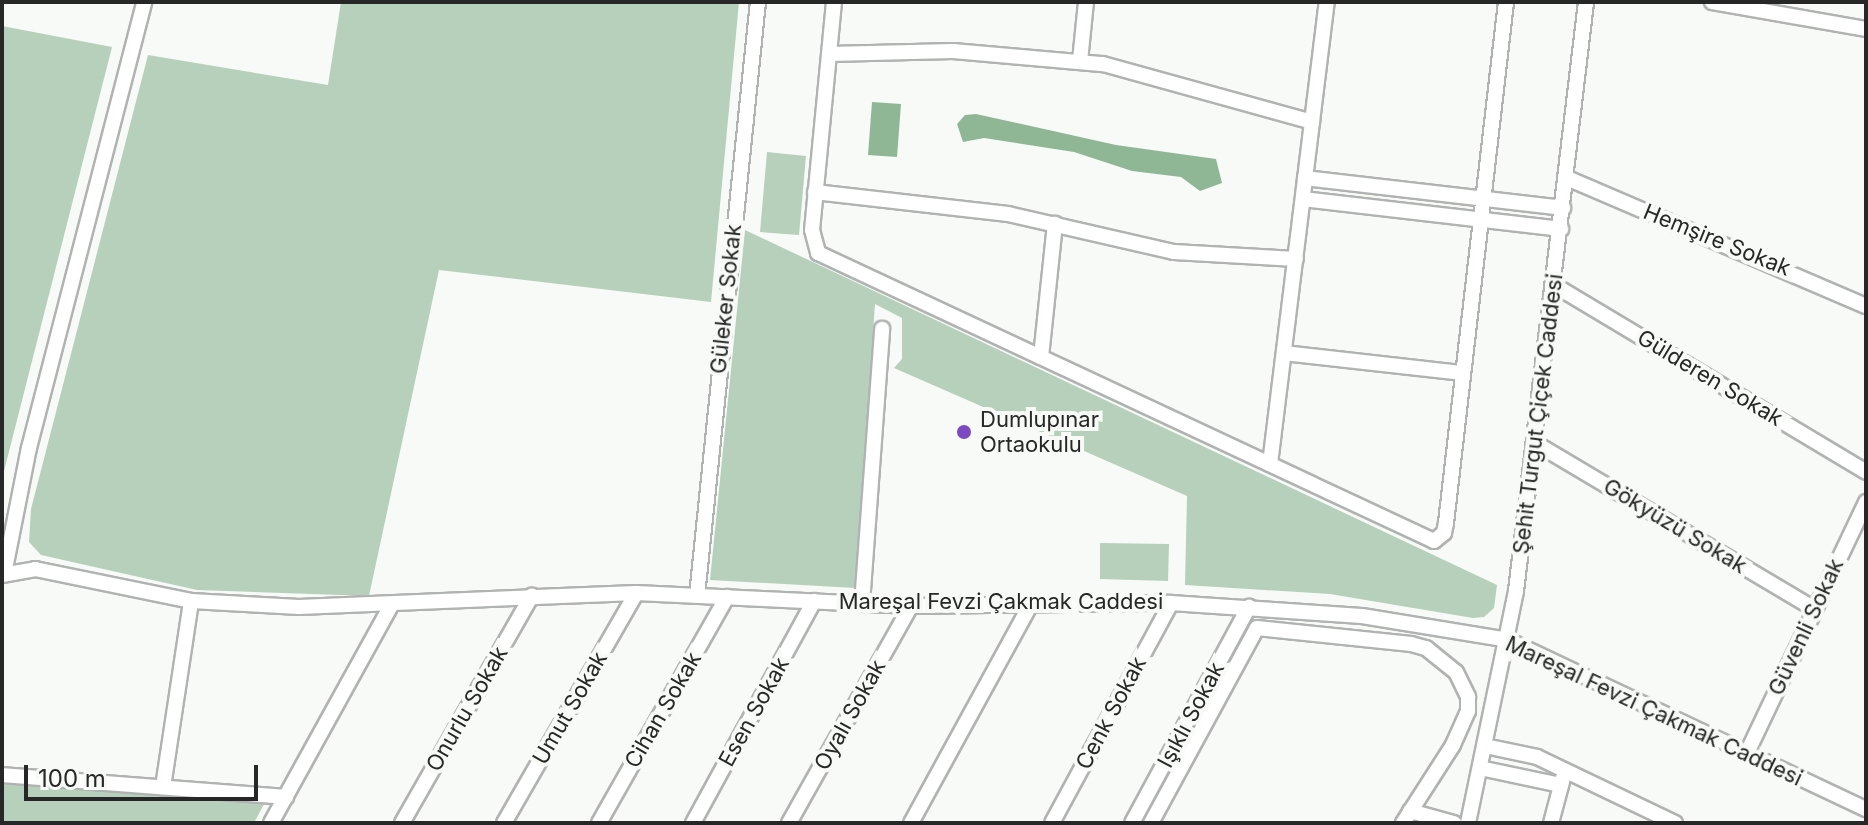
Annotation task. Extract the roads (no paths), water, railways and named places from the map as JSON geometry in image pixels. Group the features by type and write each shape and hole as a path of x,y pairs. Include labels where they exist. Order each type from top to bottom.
{"street":[{"path":"3,574 29,448 144,2"},
{"name":"Güleker Sokak","path":"697,596 758,2"},
{"path":"834,2 811,240 818,253 1425,539 1439,539 1446,523 1506,2"},
{"path":"1080,61 1086,2"},
{"path":"1270,464 1327,2"},
{"name":"Şehit Turgut Çiçek Caddesi","path":"1468,823 1508,640 1535,443 1586,2"},
{"path":"1712,2 1866,29"},
{"path":"829,54 953,51 1080,61 1154,76 1312,122"},
{"path":"1305,178 1563,208"},
{"name":"Hemşire Sokak","path":"1567,178 1790,269 1866,306"},
{"path":"815,192 972,209 1055,224 1174,252 1296,259"},
{"path":"1303,199 1561,229"},
{"path":"1041,357 1055,224"},
{"name":"Gülderen Sokak","path":"1554,285 1866,472"},
{"path":"862,604 882,329"},
{"path":"1284,353 1463,373"},
{"name":"Gökyüzü Sokak","path":"1535,443 1815,609"},
{"name":"Güvenli Sokak","path":"1747,753 1866,502"},
{"name":"Mareşal Fevzi Çakmak Caddesi","path":"3,574 35,569 191,601 391,606 532,595 636,593 911,606 1032,602 1171,603 1362,616 1508,640 1866,809"},
{"name":"Umut Sokak","path":"504,823 636,593"},
{"name":"Onurlu Sokak","path":"402,823 532,595"},
{"name":"Cihan Sokak","path":"599,823 727,597"},
{"path":"163,787 191,601"},
{"name":"Esen Sokak","path":"693,823 814,601"},
{"path":"911,823 1032,602"},
{"name":"Cenk Sokak","path":"1052,823 1171,603"},
{"path":"271,823 391,606"},
{"name":"Oyalı Sokak","path":"789,823 911,606"},
{"name":"Işıklı Sokak","path":"1132,823 1249,607"},
{"path":"1151,823 1257,628 1411,644 1426,648 1456,672 1468,697 1468,711 1453,745 1407,817 1454,823"},
{"path":"1485,746 1675,823"},
{"path":"1480,768 1564,778"},
{"path":"2,775 286,797"},
{"path":"1551,823 1564,778"}],"place":[{"name":"Dumlupınar Ortaokulu","path":"964,432"}]}
